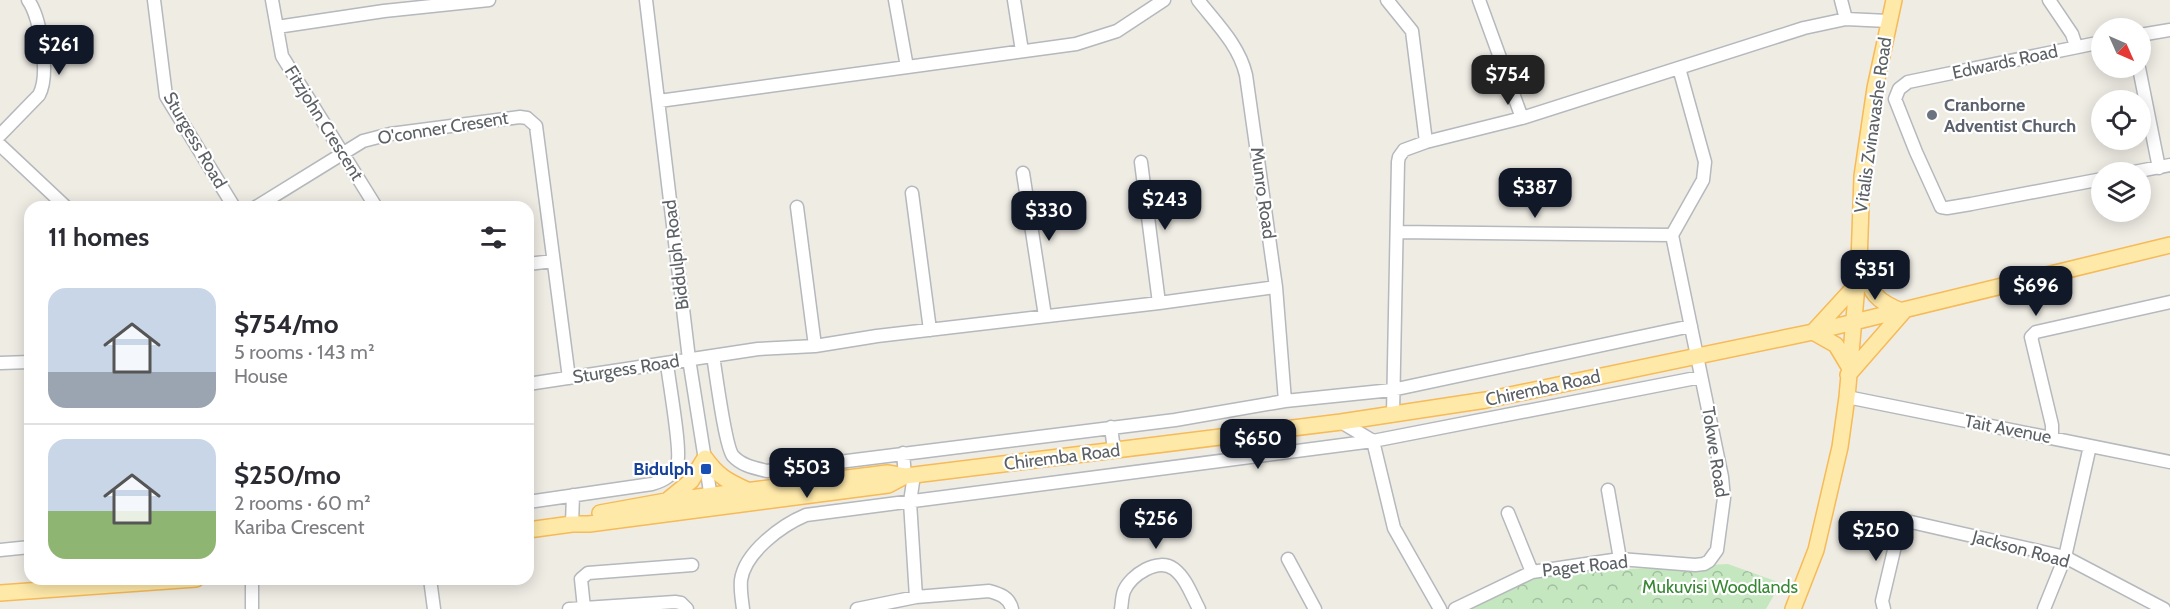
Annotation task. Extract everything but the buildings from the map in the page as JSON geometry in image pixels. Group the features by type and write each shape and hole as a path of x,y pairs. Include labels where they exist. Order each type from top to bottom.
{"main road":[{"name":"Vitalis Zvinavashe Road","path":"1792,609 1816,550 1840,447 1859,263 1862,176 1875,88 1894,0"},
{"name":"Chiremba Road","path":"572,524 587,516 666,501 711,502 747,490 887,473 910,475 1108,451 1341,422 1486,400 1853,323 2170,245"},
{"path":"1857,285 1813,332 1836,345 1849,370 1904,311 1886,305 1878,299 1871,291 1859,263"},
{"path":"666,501 691,480 705,458 717,474 747,490"},
{"name":"Chiremba Road","path":"534,529 589,524 711,502 888,485 910,475"},
{"path":"0,594 104,585"}],"street":[{"path":"0,135 42,90 44,75 39,25 34,8 28,0"},
{"name":"Sturgess Road","path":"154,0 166,96 230,201"},
{"name":"Fitzjohn Crescent","path":"272,0 282,56 372,201"},
{"path":"276,27 384,11 489,0"},
{"name":"Biddulph Road","path":"646,0 689,359 711,502"},
{"path":"895,0 907,67"},
{"path":"1014,0 1022,51"},
{"path":"659,101 1063,46 1098,39 1135,21 1164,0"},
{"name":"Munro Road","path":"1198,0 1232,43 1243,63 1276,287 1285,401"},
{"path":"1387,0 1412,31 1426,142"},
{"path":"1479,0 1522,118"},
{"path":"1841,0 1846,18"},
{"path":"2049,0 2072,34 2076,46"},
{"path":"1393,414 1399,157 1404,150 1426,142 1522,118 1804,28 1846,18 1888,21"},
{"path":"2151,33 2170,30"},
{"name":"Edwards Road","path":"2091,44 1908,82 1897,92 1895,99 1936,200 1941,207 1971,204 2091,181"},
{"path":"1397,232 1672,235 1705,173 1705,162 1679,68"},
{"path":"2142,78 2165,166"},
{"name":"O'conner Cresent","path":"265,201 363,141 390,134 520,117 527,118 536,126 569,378"},
{"path":"0,145 60,201"},
{"path":"1141,162 1160,303"},
{"path":"1023,173 1045,316"},
{"path":"912,193 930,330"},
{"path":"797,207 815,346"},
{"name":"Tokwe Road","path":"1672,235 1718,451 1724,498 1717,550"},
{"path":"534,263 553,261"},
{"name":"Sturgess Road","path":"534,383 758,349 815,346 1276,287"},
{"path":"2052,438 2052,425 2031,337 2036,332 2170,302"},
{"path":"713,356 729,449 741,462 752,468 767,471 1174,420 1285,401 1392,390 1691,326"},
{"path":"0,363 24,362"},
{"path":"534,501 652,484 672,474 679,458 667,364"},
{"name":"Chiremba Road","path":"743,609 741,589 744,569 766,541 779,529 806,514 1373,441 1701,377"},
{"name":"Tait Avenue","path":"1846,397 2170,462"},
{"path":"1341,422 1373,441 1394,528 1440,609"},
{"path":"1104,474 1111,427"},
{"path":"2044,609 2065,557 2090,446"},
{"path":"903,453 910,475 916,597"},
{"path":"1608,490 1620,559"},
{"path":"572,524 573,495"},
{"path":"1508,513 1532,572"},
{"name":"Jackson Road","path":"1884,609 1882,601 1899,529 1905,523 1911,522 2065,557 2163,609"},
{"path":"0,550 24,548"},
{"name":"Paget Road","path":"1455,609 1532,572 1620,559 1695,565 1709,561 1717,550"},
{"path":"1288,559 1316,609"},
{"path":"584,608 581,579 588,573 692,564"},
{"path":"1121,609 1123,593 1128,584 1136,575 1158,564 1167,565 1179,573 1199,609"},
{"path":"252,585 252,609"},
{"path":"431,585 434,609"},
{"path":"857,609 916,597 989,591 1007,599 1012,609"},
{"path":"569,609 675,602 681,603 687,609"}],"green space":[{"name":"Mukuvisi Woodlands","path":"1728,564 1781,583 1766,609 1459,609 1529,574"}],"place":[{"name":"Cranborne Adventist Church","path":"1932,115"},
{"name":"Bidulph","path":"706,469"}]}
